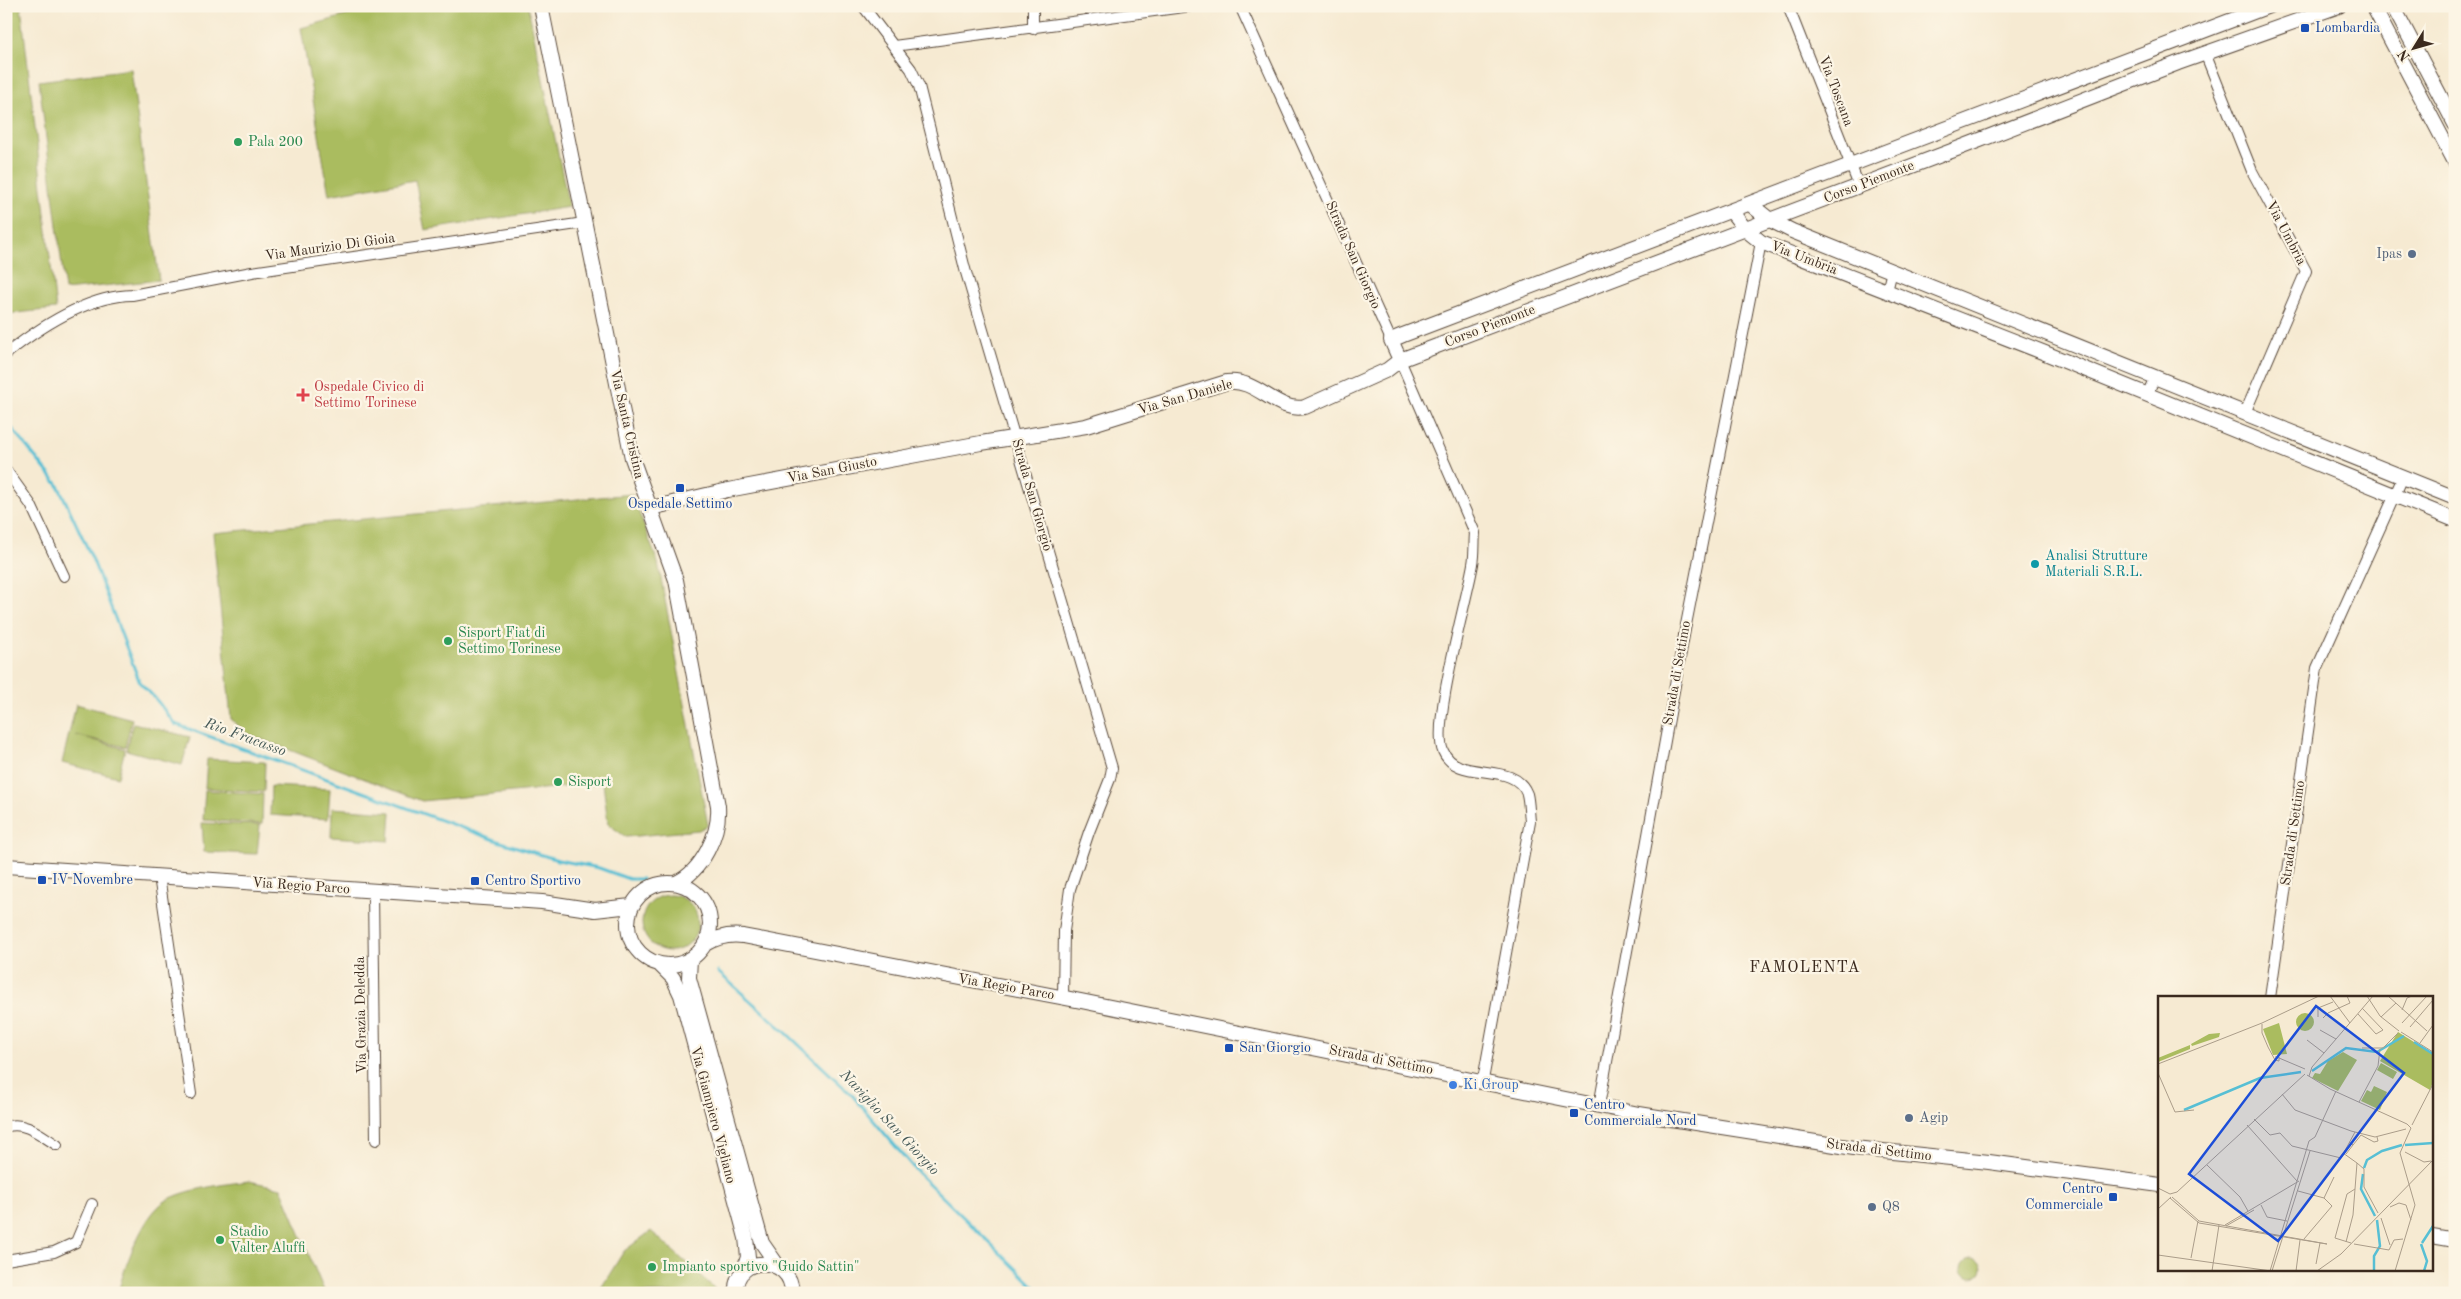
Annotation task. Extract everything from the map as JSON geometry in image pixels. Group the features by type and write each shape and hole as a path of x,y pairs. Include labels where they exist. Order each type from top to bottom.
{"street":[{"name":"Via Santa Cristina","path":"541,6 632,458 676,580 718,806 718,819 714,834 698,866 691,875 676,883"},
{"name":"Strada San Giorgio","path":"863,6 911,70 919,86 965,269 1112,768 1110,779 1088,832 1070,889 1064,931 1063,997"},
{"path":"1033,6 1033,28"},
{"path":"894,46 1192,6"},
{"name":"Strada San Giorgio","path":"1240,6 1400,360 1475,533 1473,562 1447,687 1439,740 1443,753 1456,766 1512,777 1526,793 1530,821 1483,1080"},
{"name":"Via Toscana","path":"1788,6 1859,186"},
{"name":"Corso Piemonte","path":"1391,340 2269,6"},
{"name":"Corso Piemonte","path":"1400,360 1746,230 2178,63 2339,6"},
{"path":"2373,6 2455,162"},
{"path":"2393,6 2455,124"},
{"path":"2169,43 2178,63"},
{"name":"Via Umbria","path":"2205,53 2252,171 2306,271 2245,413"},
{"path":"2101,69 2110,90"},
{"name":"Via Umbria","path":"1750,204 1770,220 1892,271 2455,498"},
{"name":"Via Umbria","path":"1731,211 1746,230 1761,242 2045,352 2455,520"},
{"name":"Via Maurizio Di Gioia","path":"6,354 81,306 115,295 132,295 252,272 584,223"},
{"name":"Strada di Settimo","path":"1599,1106 1685,630 1761,242"},
{"path":"1887,291 1892,271"},
{"path":"1501,298 1509,319"},
{"path":"2045,352 2052,335"},
{"name":"Via San Daniele","path":"1015,437 1086,426 1231,382 1248,384 1279,403 1299,408 1387,370 1400,360"},
{"path":"2147,395 2155,377"},
{"name":"Via San Giusto","path":"651,508 728,490 1015,437"},
{"path":"6,470 31,505 64,576"},
{"name":"Strada di Settimo","path":"2270,996 2317,668 2403,477"},
{"name":"Via Regio Parco","path":"6,866 542,902 595,910 616,919 627,927"},
{"path":"698,866 702,899 710,918 705,944 690,959 673,966 660,965 648,960 637,952 630,940 627,927 631,906 639,895 650,887 663,883 676,883 691,889 702,899"},
{"path":"159,876 191,1094"},
{"name":"Via Grazia Deledda","path":"373,890 376,1140"},
{"name":"Via Regio Parco","path":"595,910 631,906"},
{"name":"Via Regio Parco","path":"710,918 733,934 1278,1040"},
{"name":"Via Regio Parco","path":"705,944 716,938 733,934"},
{"name":"Via Giampiero Vigliano","path":"690,959 689,978 762,1244 791,1281 792,1293"},
{"name":"Via Giampiero Vigliano","path":"660,965 677,986 746,1238 748,1257 743,1272 738,1279 736,1293"},
{"name":"Strada di Settimo","path":"1278,1040 1483,1080 1599,1106 1854,1148 1993,1162 2158,1184"},
{"path":"6,1127 12,1125 26,1127 57,1145"},
{"path":"6,1260 54,1252 76,1242 92,1204"},
{"path":"2434,1236 2455,1240"},
{"path":"743,1272 759,1263 769,1263 778,1266"}],"green space":[{"path":"6,6 21,6 56,309 6,314"},
{"path":"381,6 528,6 569,207 425,230 415,180 329,195 301,28"},
{"path":"131,69 159,280 65,290 39,81"},
{"name":"Sisport Fiat di Settimo Torinese","path":"632,494 658,563 708,825 699,830 626,837 608,824 603,783 422,801 248,734 231,719 213,533"},
{"path":"76,704 132,719 125,747 76,735 125,749 118,777 62,763"},
{"path":"133,723 190,737 182,765 126,750"},
{"path":"207,759 265,762 264,792 205,788"},
{"path":"271,786 330,789 328,819 270,815"},
{"path":"205,790 263,794 262,824 203,820"},
{"path":"332,808 391,812 389,841 331,837"},
{"path":"202,823 260,825 257,854 204,852"},
{"path":"664,895 676,895 686,899 694,907 698,923 694,939 686,947 676,951 664,951 654,947 646,939 642,929 642,917 646,907 654,899"},
{"name":"Stadio Valter Aluffi","path":"249,1181 281,1188 325,1293 118,1293 129,1257 141,1231 148,1219 164,1202 172,1197 193,1190"},
{"name":"Impianto sportivo \"Guido Sattin\"","path":"651,1231 718,1293 598,1293 624,1251"},
{"path":"1968,1258 1976,1258 1982,1264 1982,1272 1976,1278 1968,1278 1962,1272 1962,1264"}],"waterway":[{"name":"Rio Fracasso","path":"6,421 58,485 92,558 140,683 155,698 175,724 501,842 558,860 599,868 629,879 642,879"},
{"name":"Naviglio San Giorgio","path":"718,972 852,1095 918,1173 1041,1293"}],"place":[{"name":"Lombardia","path":"2305,28"},
{"name":"Pala 200","path":"238,142"},
{"name":"Ipas","path":"2412,254"},
{"name":"Ospedale Civico di Settimo Torinese","path":"303,395"},
{"name":"Ospedale Settimo","path":"680,488"},
{"name":"Analisi Strutture Materiali S.R.L.","path":"2035,564"},
{"name":"Sisport Fiat di Settimo Torinese","path":"448,641"},
{"name":"Sisport","path":"558,782"},
{"name":"IV Novembre","path":"42,880"},
{"name":"Centro Sportivo","path":"475,881"},
{"name":"San Giorgio","path":"1229,1048"},
{"name":"Ki Group","path":"1453,1085"},
{"name":"Centro Commerciale Nord","path":"1574,1113"},
{"name":"Agip","path":"1909,1118"},
{"name":"Centro Commerciale","path":"2113,1197"},
{"name":"Q8","path":"1872,1207"},
{"name":"Stadio Valter Aluffi","path":"220,1240"},
{"name":"Impianto sportivo \"Guido Sattin\"","path":"652,1267"}],"district":[{"name":"FAMOLENTA","path":"1805,968"}]}
